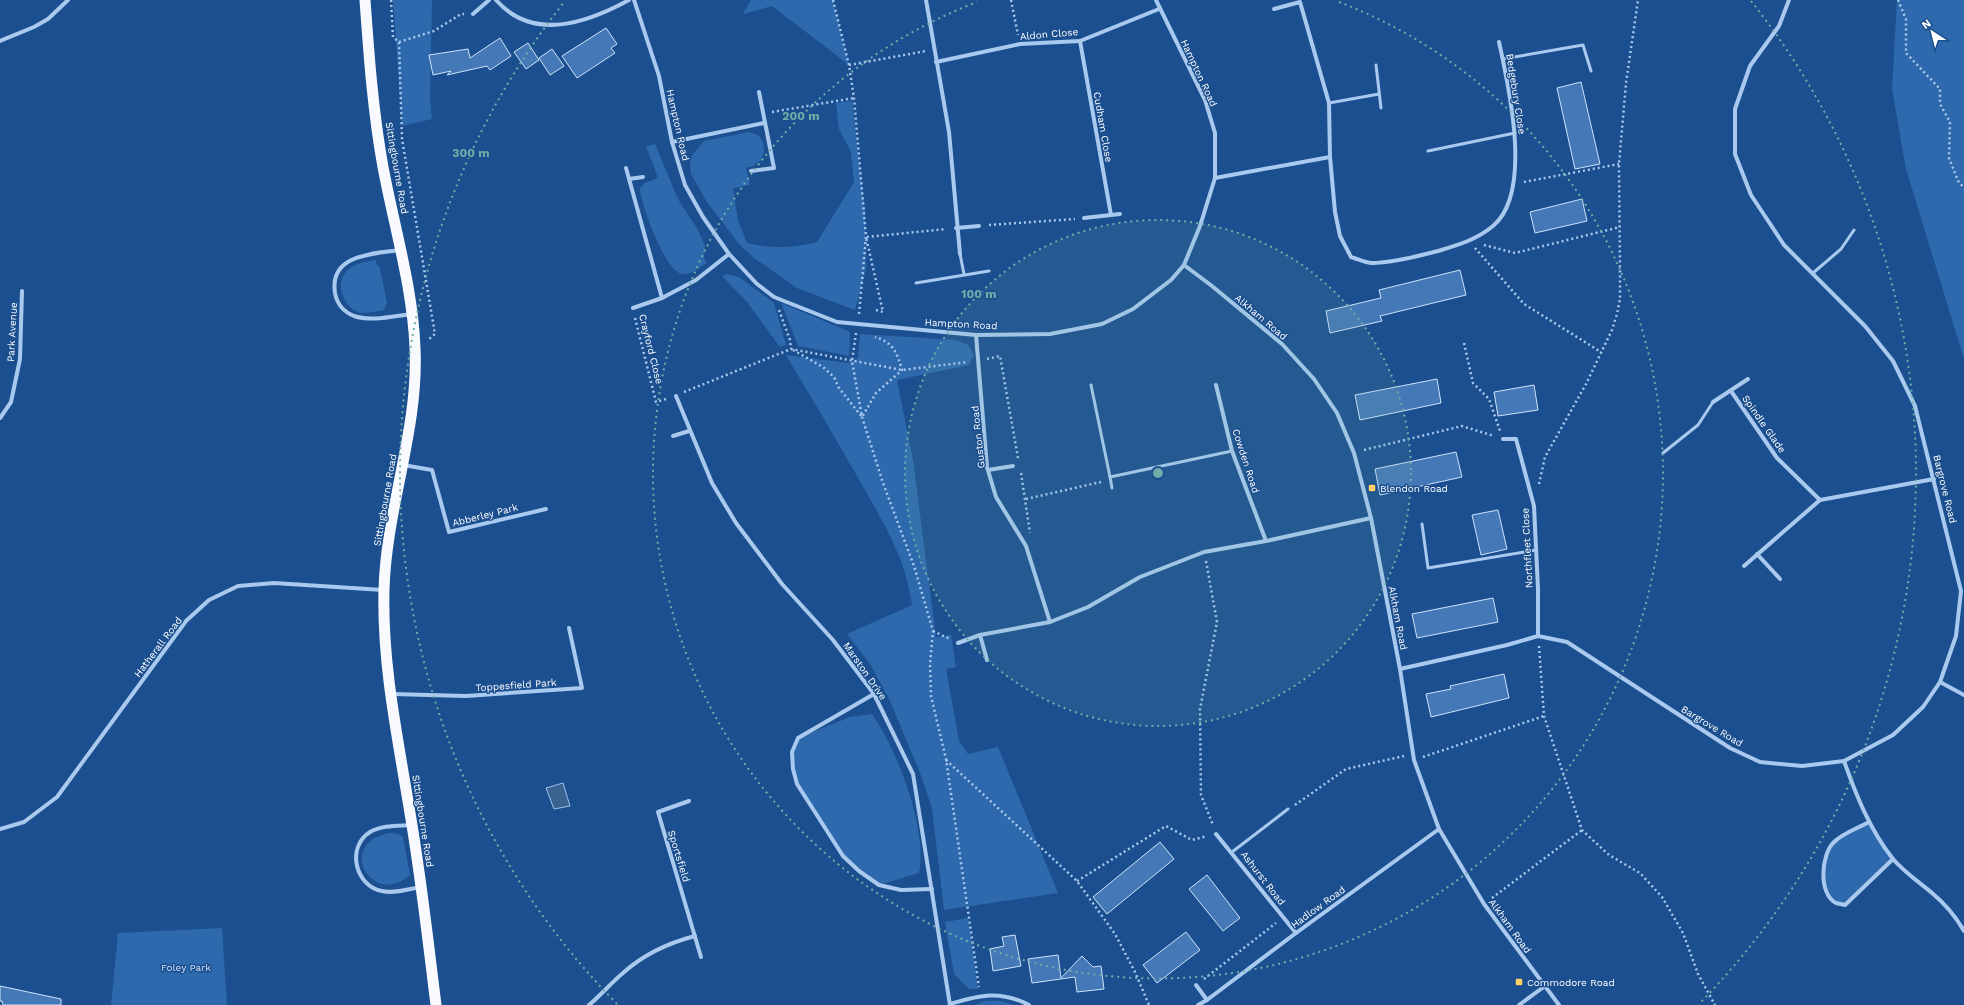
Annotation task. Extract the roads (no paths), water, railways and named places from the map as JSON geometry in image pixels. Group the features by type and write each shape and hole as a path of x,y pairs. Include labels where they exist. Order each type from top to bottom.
{"highway":[{"name":"Sittingbourne Road","path":"365,0 373,99 383,165 412,314 415,348 414,400 395,505 384,590 385,641 390,694 412,825 436,1005"}],"street":[{"path":"0,41 44,22 68,0"},
{"path":"474,14 489,0"},
{"path":"496,0 510,13 520,19 531,23 554,25 583,20 612,9 629,0"},
{"name":"Hampton Road","path":"634,0 660,76 672,142 685,185 703,217 729,254 757,284 774,297 837,322 976,335 1050,334 1102,324 1133,309 1171,280 1184,265 1200,226 1215,178 1215,133 1205,100 1191,68 1159,9 1156,0"},
{"path":"926,0 949,132 956,228 960,254"},
{"name":"Bargrove Road","path":"1538,636 1566,642 1730,748 1760,762 1802,766 1844,761 1893,735 1923,707 1940,682 1956,636 1961,591 1915,406 1893,361 1865,326 1784,245 1751,195 1735,154 1735,110 1750,66 1779,26 1789,0"},
{"name":"Bedgebury Close","path":"1274,10 1300,2 1329,102 1330,157 1335,212 1340,236 1351,257 1371,263 1418,256 1470,242 1494,226 1508,206 1514,184 1515,133 1499,42"},
{"name":"Aldon Close","path":"936,62 1020,44 1080,41 1159,9"},
{"name":"Cudham Close","path":"1080,41 1112,215"},
{"path":"751,171 774,168 759,92"},
{"path":"672,142 764,123"},
{"path":"1215,178 1330,157"},
{"path":"626,168 662,298"},
{"path":"629,178 643,177"},
{"path":"1084,218 1120,214"},
{"path":"956,228 979,226"},
{"path":"400,250 358,256 349,261 337,274 335,290 336,299 341,307 353,315 365,318 412,314"},
{"name":"Crayford Close","path":"633,308 662,298 696,280 729,254"},
{"name":"Alkham Road","path":"1184,265 1212,286 1282,344 1314,379 1337,413 1354,453 1371,518 1400,669 1414,760 1439,829 1484,904 1559,1005"},
{"name":"Park Avenue","path":"0,418 11,402 20,359 22,291"},
{"name":"Guston Road","path":"976,335 988,470 996,497 1026,546 1050,622"},
{"name":"Spindle Glade","path":"1713,402 1748,379"},
{"name":"Cowden Road","path":"1216,385 1232,451 1266,541"},
{"name":"Spindle Glade","path":"1731,391 1777,458 1820,500"},
{"name":"Marston Drive","path":"676,396 689,431 712,483 736,523 782,584 833,640 874,694 913,774 950,1005"},
{"path":"673,436 689,431"},
{"name":"Northfleet Close","path":"1503,439 1516,439 1534,506 1538,636"},
{"name":"Abberley Park","path":"403,464 432,470 449,532 546,509"},
{"path":"988,470 1013,466"},
{"path":"1744,566 1820,500 1934,479"},
{"path":"958,643 980,635 1050,622 1088,607 1140,577 1204,552 1266,541 1371,518"},
{"path":"1757,554 1780,579"},
{"name":"Hatherall Road","path":"0,829 24,822 57,797 186,621 209,600 238,586 274,583 384,590"},
{"name":"Toppesfield Park","path":"390,694 466,696 582,688 569,628"},
{"path":"980,635 987,660"},
{"path":"1400,669 1507,645 1538,636"},
{"path":"1940,682 1964,695"},
{"path":"874,694 798,738 792,752 793,769 797,784 842,856 859,871 879,885 901,890 932,889"},
{"path":"1844,761 1857,797 1869,822 1893,859 1907,873 1934,895 1958,921 1964,931"},
{"name":"Sportsfield","path":"689,801 658,812 701,957"},
{"path":"1869,822 1834,842 1826,852 1824,880 1827,892 1835,902 1845,905 1893,859"},
{"path":"412,825 382,828 371,832 362,839 358,847 356,857 357,868 362,878 371,888 382,892 393,892 421,887"},
{"name":"Hadlow Road","path":"1198,1005 1207,1000 1439,829"},
{"name":"Ashurst Road","path":"1216,834 1296,933"},
{"path":"589,1005 623,972 642,958 676,941 695,936"},
{"path":"1196,985 1207,1000"},
{"path":"1519,1005 1545,986"},
{"path":"950,1005 980,995 1014,997 1029,1005"}],"lane":[{"path":"1503,59 1583,45 1591,71"},
{"path":"1376,65 1380,108"},
{"path":"1329,102 1378,94"},
{"path":"1428,151 1515,133"},
{"path":"1813,273 1841,249 1854,230"},
{"path":"960,254 964,274"},
{"path":"916,283 989,271"},
{"path":"1091,385 1112,488"},
{"path":"1663,453 1698,425 1713,402"},
{"path":"1110,479 1232,451"},
{"path":"1422,524 1428,568 1536,550"},
{"path":"1232,852 1288,810"}],"place":[{"name":"Blendon Road","path":"1372,488"},
{"name":"Commodore Road","path":"1519,982"}],"park label":[{"name":"Foley Park","path":"186,967"}]}
